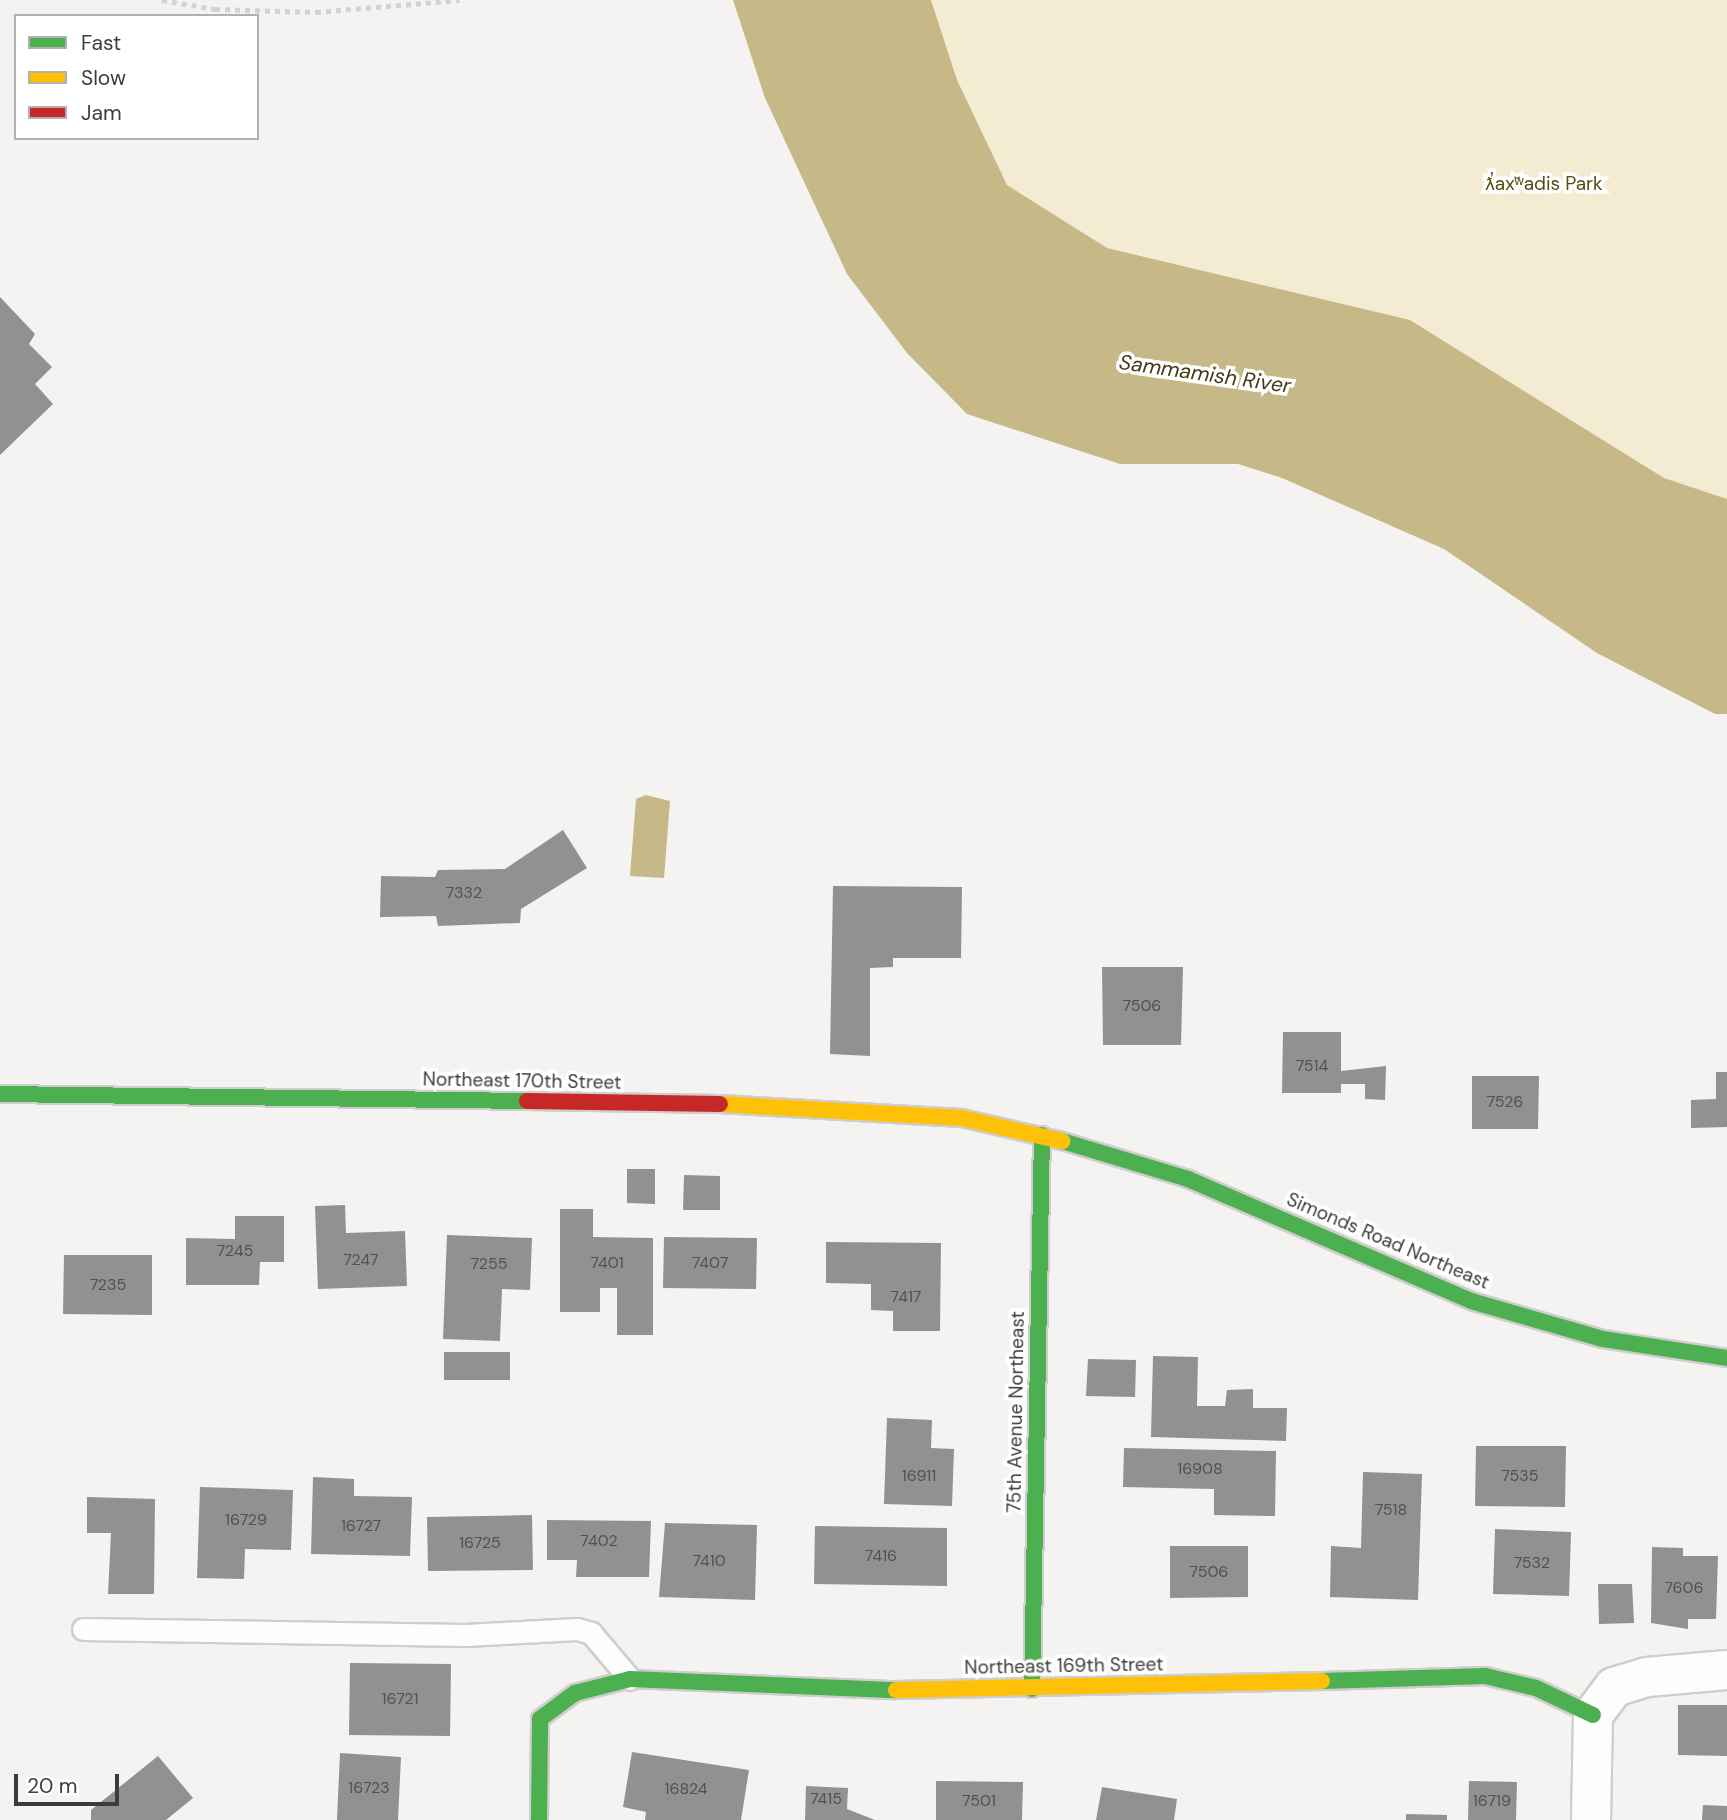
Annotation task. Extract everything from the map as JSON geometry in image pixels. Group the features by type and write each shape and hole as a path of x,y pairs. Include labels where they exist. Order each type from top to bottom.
{"main road":[{"name":"Northeast 170th Street","path":"0,1094 800,1106 922,1112 1041,1135"},
{"name":"Simonds Road Northeast","path":"1041,1135 1188,1179 1471,1301 1603,1339 1727,1358"},
{"name":"75th Avenue Northeast","path":"1032,1689 1041,1135"},
{"name":"Northeast 169th Street","path":"539,1820 540,1719 575,1693 630,1679 812,1690 1032,1689 1486,1676 1536,1688 1593,1715"}],"street":[{"path":"1591,1820 1593,1715 1614,1687 1647,1677 1727,1670"}],"lane":[{"path":"83,1629 466,1634 577,1629 591,1633 630,1679"}],"path":[{"path":"162,0 215,9 316,12 459,0"}],"green space":[{"name":"ƛ̕ax̌ʷadis Park","path":"931,0 1727,0 1727,499 1664,478 1410,320 1107,248 1007,185 957,80"}],"water":[{"name":"Sammamish River","path":"733,0 931,0 957,80 1007,185 1107,248 1410,320 1664,478 1727,499 1727,714 1715,714 1597,653 1444,549 1282,478 1238,464 1120,464 967,414 907,353 847,274 765,98"},
{"path":"646,795 670,801 664,878 630,876 636,799"}],"building":[{"path":"0,297 35,334 29,344 52,367 35,384 53,404 0,455"},
{"path":"563,830 587,868 521,909 520,923 438,926 436,916 380,917 381,876 435,877 438,870 505,869"},
{"path":"833,886 962,887 961,958 893,958 893,967 870,968 870,1056 830,1054"},
{"path":"1102,967 1183,967 1181,1045 1103,1045"},
{"path":"1283,1032 1341,1032 1341,1071 1386,1066 1385,1100 1365,1099 1365,1084 1341,1084 1341,1093 1282,1093"},
{"path":"1716,1072 1727,1072 1727,1127 1691,1128 1691,1100 1716,1099"},
{"path":"1472,1076 1539,1076 1538,1129 1472,1129"},
{"path":"627,1169 655,1169 655,1204 627,1203"},
{"path":"684,1175 720,1176 720,1210 683,1210"},
{"path":"345,1205 346,1233 405,1231 407,1286 318,1289 315,1206"},
{"path":"560,1209 593,1209 593,1237 653,1238 653,1335 617,1335 617,1288 600,1288 600,1312 560,1312"},
{"path":"235,1216 284,1216 284,1262 260,1262 259,1285 186,1285 186,1238 235,1239"},
{"path":"447,1235 532,1238 530,1290 502,1289 500,1341 443,1339"},
{"path":"664,1237 757,1238 756,1289 663,1288"},
{"path":"826,1242 941,1243 940,1331 893,1331 893,1311 871,1310 871,1284 826,1283"},
{"path":"64,1255 152,1255 152,1315 63,1314"},
{"path":"444,1352 510,1352 510,1380 444,1380"},
{"path":"1153,1356 1198,1357 1197,1406 1225,1406 1227,1390 1253,1389 1253,1408 1287,1408 1286,1441 1151,1437"},
{"path":"1088,1359 1136,1360 1135,1397 1086,1396"},
{"path":"887,1418 932,1420 931,1448 954,1449 952,1506 884,1504"},
{"path":"1476,1446 1566,1446 1565,1507 1475,1506"},
{"path":"1124,1448 1276,1451 1275,1516 1214,1515 1214,1489 1123,1487"},
{"path":"1363,1472 1422,1474 1418,1600 1330,1597 1331,1546 1361,1548"},
{"path":"313,1477 354,1479 354,1496 412,1497 410,1556 311,1554"},
{"path":"200,1487 293,1490 291,1550 245,1549 244,1579 197,1578"},
{"path":"87,1497 155,1499 154,1594 108,1594 111,1533 87,1533"},
{"path":"532,1515 533,1570 428,1571 427,1517"},
{"path":"547,1520 651,1521 649,1577 576,1577 577,1560 547,1560"},
{"path":"665,1523 757,1525 755,1600 659,1597"},
{"path":"815,1526 947,1528 947,1586 814,1584"},
{"path":"1495,1529 1571,1532 1569,1596 1493,1594"},
{"path":"1170,1546 1248,1546 1248,1597 1170,1598"},
{"path":"1652,1547 1683,1548 1683,1556 1718,1556 1716,1619 1688,1619 1688,1629 1651,1623"},
{"path":"1598,1584 1632,1584 1634,1623 1599,1624"},
{"path":"350,1663 451,1664 450,1736 349,1735"},
{"path":"1678,1705 1727,1705 1727,1756 1678,1755"},
{"path":"632,1752 749,1770 741,1820 645,1820 646,1812 623,1807"},
{"path":"340,1753 401,1757 398,1820 337,1820"},
{"path":"158,1756 193,1798 166,1820 91,1820 91,1810"},
{"path":"936,1781 1023,1782 1022,1820 936,1820"},
{"path":"1469,1781 1517,1782 1516,1820 1468,1820"},
{"path":"806,1786 848,1788 847,1809 875,1820 805,1820"},
{"path":"1102,1787 1177,1799 1174,1820 1096,1820"},
{"path":"1703,1805 1727,1806 1727,1820 1702,1820"},
{"path":"1406,1814 1447,1815 1447,1820 1406,1820"}],"traffic: fast":[{"path":"0,1094 527,1101"},
{"path":"1032,1689 1042,1135"},
{"path":"1062,1141 1188,1179 1471,1301 1603,1339 1727,1358"},
{"path":"1322,1681 1485,1676 1536,1688 1593,1715"},
{"path":"539,1820 540,1719 575,1693 630,1679 896,1690"}],"traffic: slow":[{"path":"720,1104 962,1118 1062,1141"},
{"path":"896,1690 1322,1681"}],"traffic: jam":[{"path":"527,1101 720,1104"}]}
